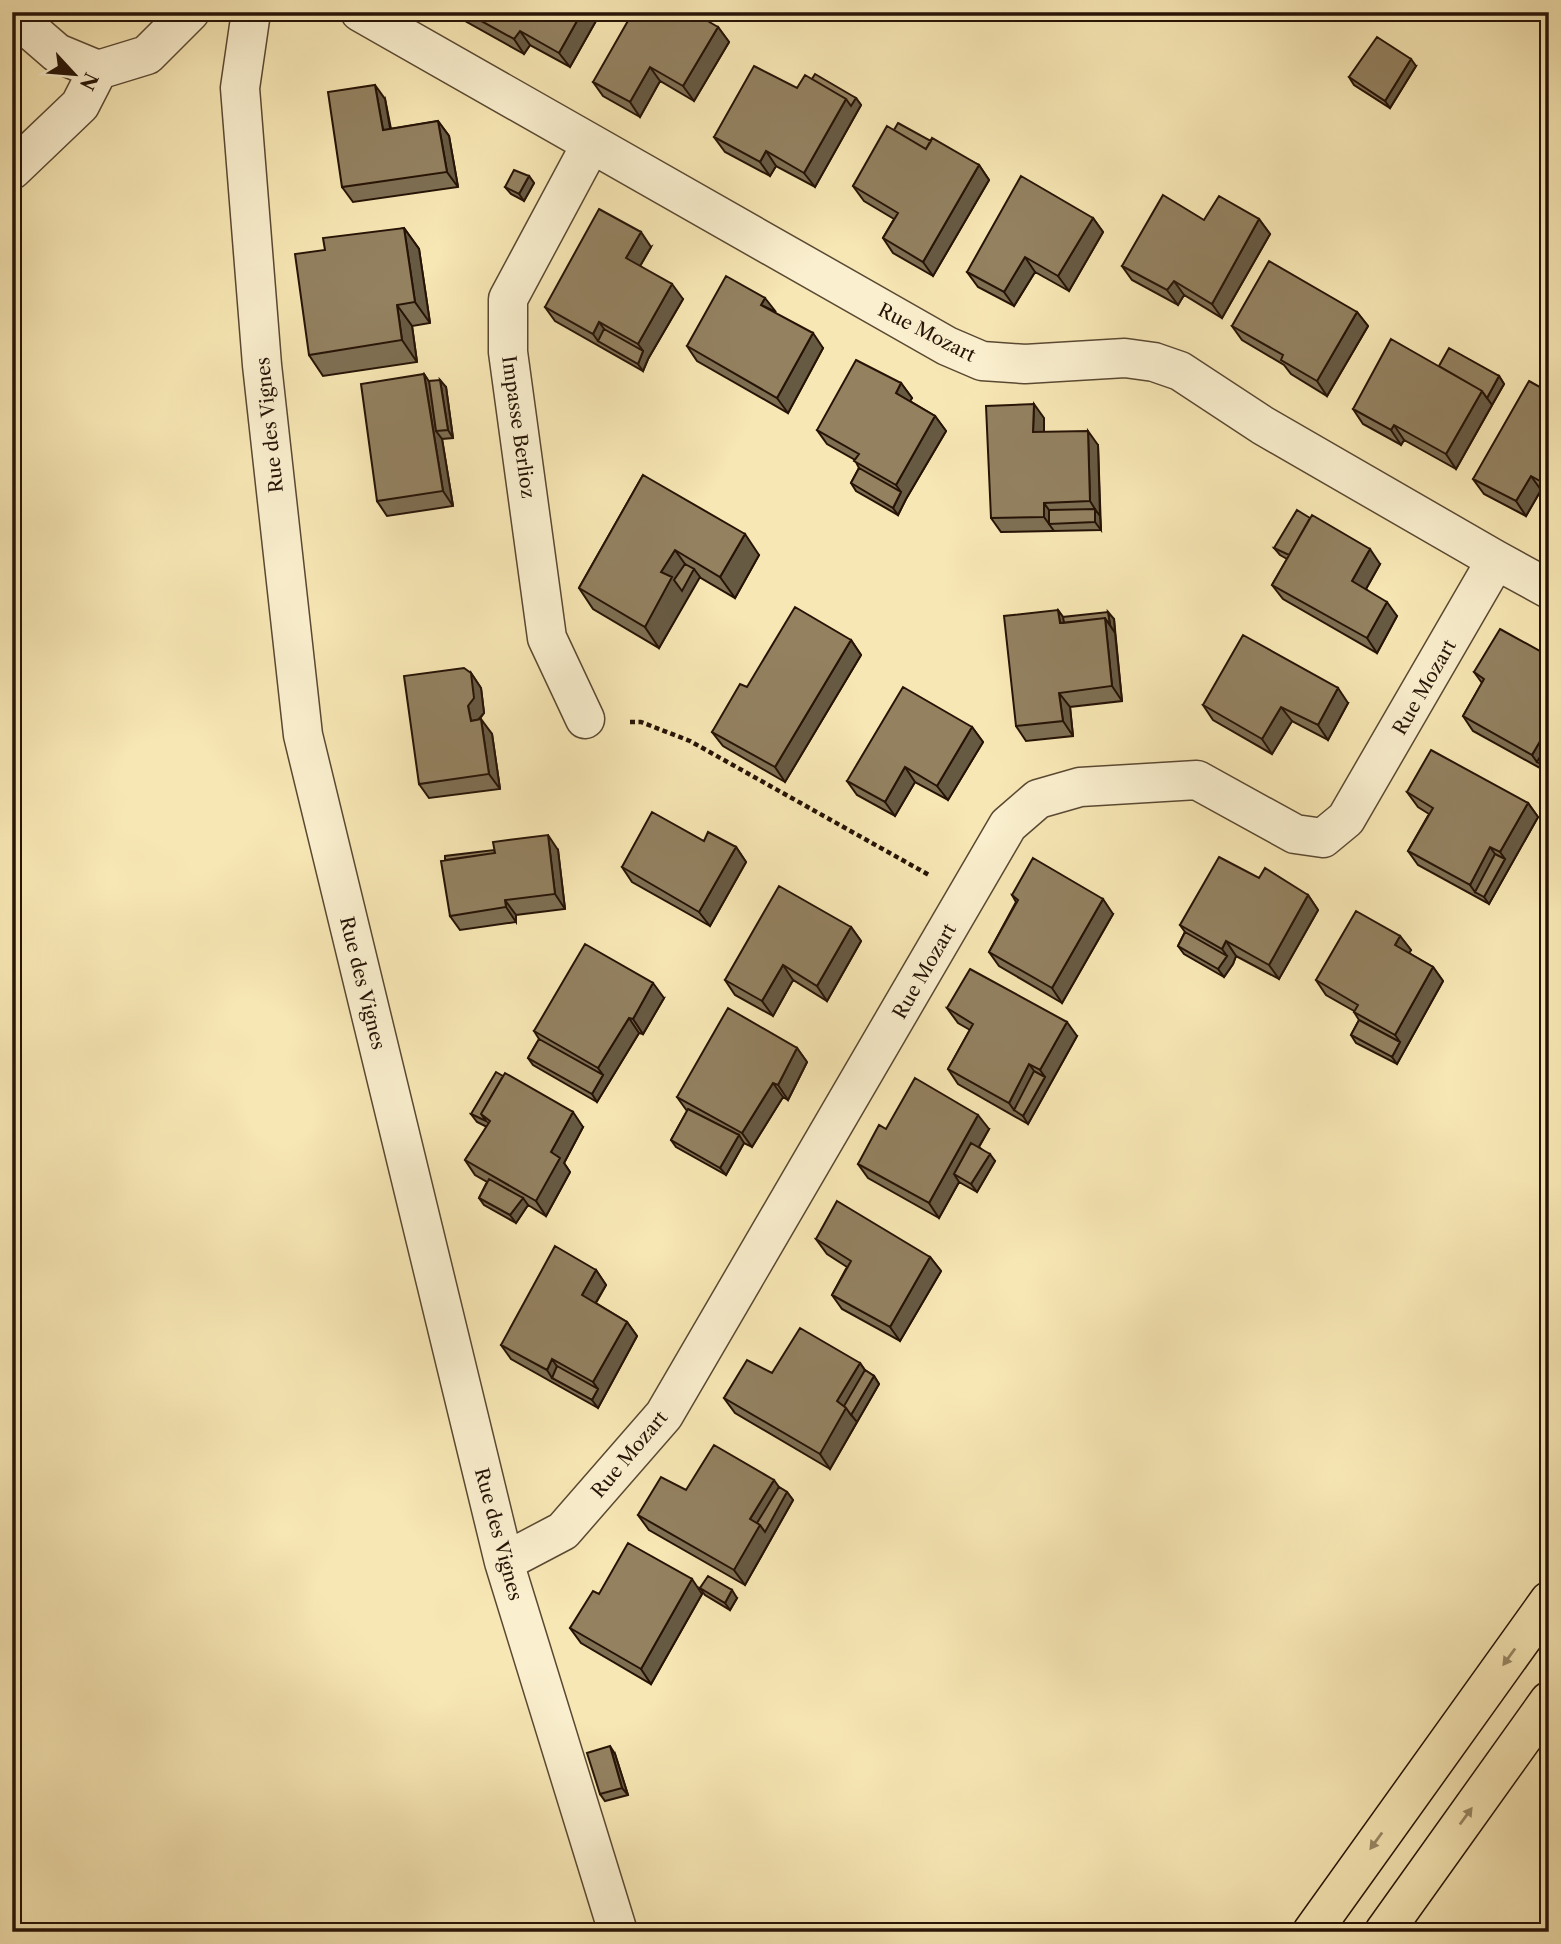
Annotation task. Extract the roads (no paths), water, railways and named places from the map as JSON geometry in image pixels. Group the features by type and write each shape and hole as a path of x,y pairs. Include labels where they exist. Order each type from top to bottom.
{"highway":[{"path":"1312,1932 1549,1601"},
{"path":"1384,1932 1549,1701"}],"street":[{"path":"12,14 57,53 98,70 147,55 190,12"},
{"name":"Rue des Vignes","path":"251,12 240,88 262,365 303,735 504,1562 618,1932"},
{"name":"Rue Mozart","path":"360,12 590,146 947,346 982,361 1025,364 1125,358 1154,362 1180,371 1262,425 1496,560 1346,819 1323,838 1295,834 1197,780 1080,787 1038,799 1008,825 664,1415 563,1531 504,1562"},
{"path":"12,170 80,105 98,70"},
{"name":"Impasse Berlioz","path":"585,719 547,638 508,352 508,299 590,146"},
{"path":"1496,560 1549,589"}]}
